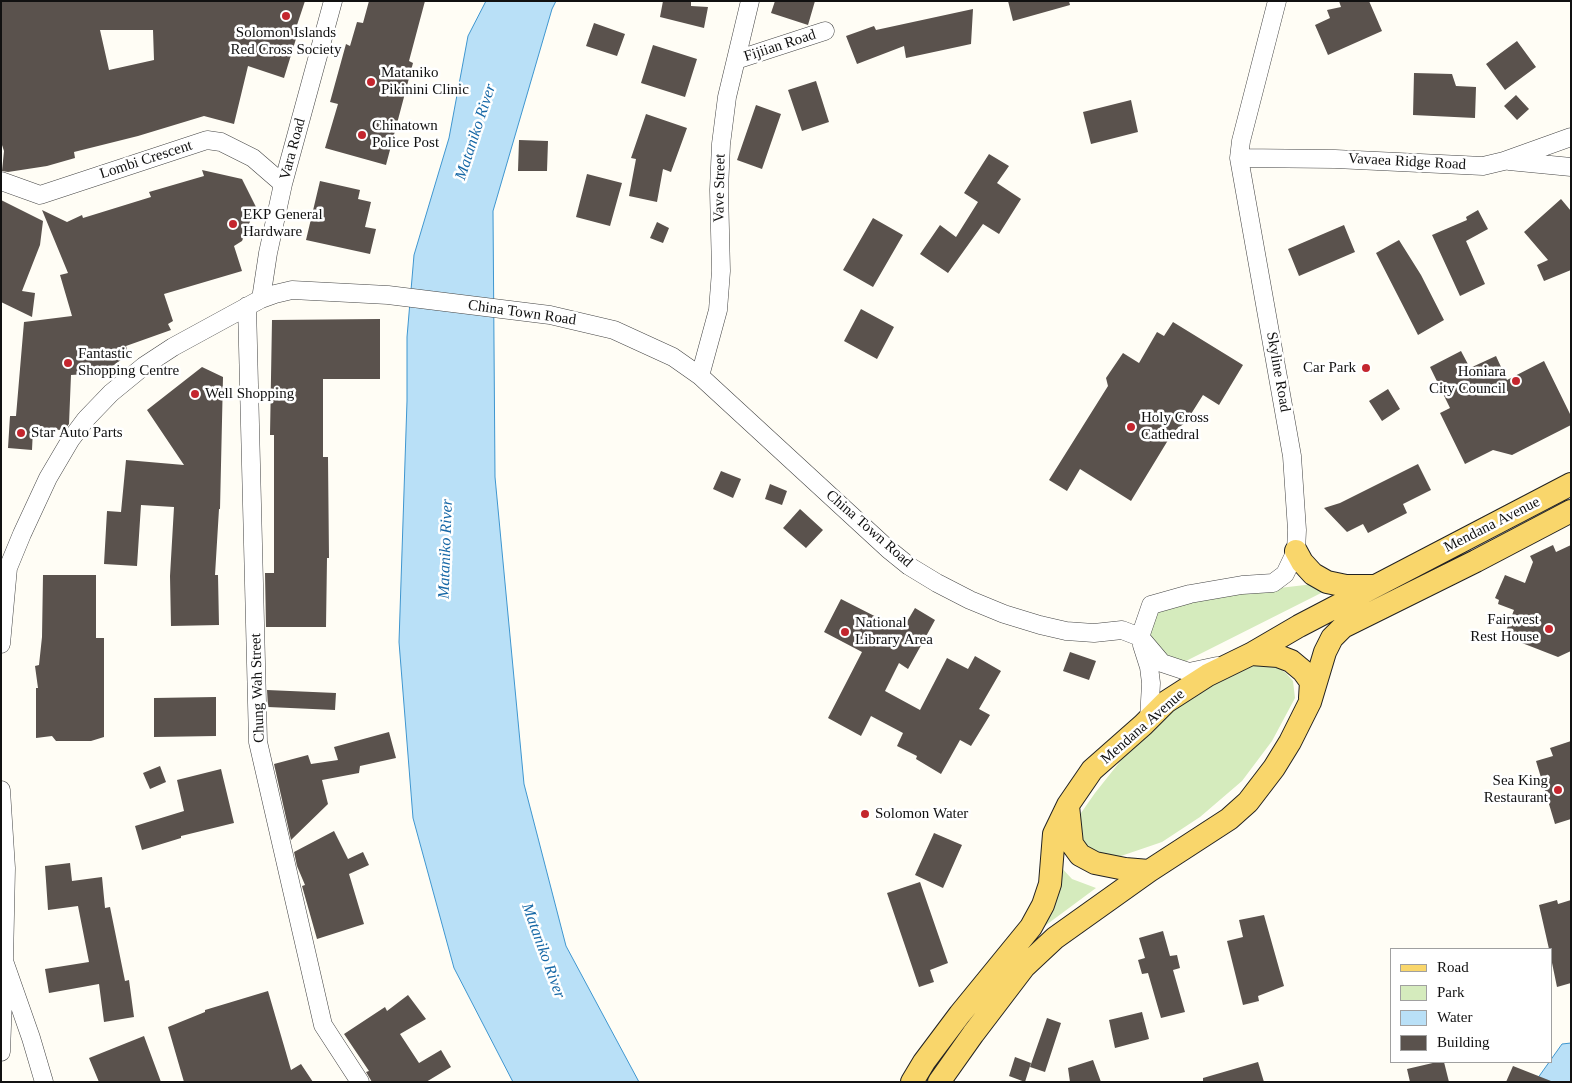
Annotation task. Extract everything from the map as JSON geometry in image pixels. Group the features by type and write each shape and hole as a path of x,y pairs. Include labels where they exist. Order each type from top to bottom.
{"main road":[{"name":"Mendana Avenue","path":"912,1082 924,1062 960,1014 1031,927 1043,905 1050,884 1054,834 1068,805 1092,770 1149,720 1166,702 1226,665 1251,654 1374,586 1571,484"},
{"name":"Mendana Avenue","path":"940,1082 973,1034 1024,968 1055,938 1149,871 1229,820 1248,802 1274,768 1298,727 1310,702 1325,652 1332,638 1343,627 1571,511"},
{"path":"1296,551 1302,562 1313,574 1327,582 1346,586 1374,586"},
{"path":"1251,654 1278,656 1291,661 1303,671 1311,682 1310,702"},
{"path":"1068,805 1072,844 1080,855 1095,863 1125,869 1149,871"}],"street":[{"name":"Vara Road","path":"254,303 283,184 333,1"},
{"name":"Vave Street","path":"700,376 718,310 721,271 721,144 727,97 750,1"},
{"name":"Skyline Road","path":"1140,637 1151,605 1190,594 1242,585 1273,584 1285,574 1296,551 1297,530 1292,456 1239,158 1241,141 1277,1"},
{"name":"Fijiian Road","path":"736,60 825,31"},
{"name":"Vavaea Ridge Road","path":"1239,158 1335,159 1483,166 1504,161 1571,137"},
{"name":"Lombi Crescent","path":"1,180 40,195 207,140 220,142 253,158 283,184"},
{"path":"1504,161 1571,167"},
{"name":"China Town Road","path":"1,644 8,568 48,478 71,439 100,403 144,366 173,347 254,303 275,294 292,290 388,296 550,315 614,330 673,357 700,376 888,549 909,566 937,583 970,600 1040,625 1066,631 1122,630 1140,637"},
{"name":"Chung Wah Street","path":"254,303 258,742 323,1025 360,1082"},
{"path":"1140,637 1162,664 1189,672 1226,665"},
{"path":"1140,637 1152,683 1149,720"},
{"path":"1,790 6,868 1,1052"},
{"path":"4,961 44,1082"}],"green space":[{"path":"1322,583 1335,586 1186,661 1176,663 1155,648 1149,629 1153,619 1162,609 1169,606 1254,591"},
{"path":"1255,663 1272,664 1286,673 1293,681 1295,698 1272,741 1242,781 1200,817 1162,842 1121,856 1101,858 1088,851 1078,829 1081,813 1126,754 1170,713 1208,687"},
{"path":"1057,863 1072,879 1096,888 1038,931"}],"water":[{"name":"Mataniko River","path":"486,1 556,1 552,9 493,211 495,477 524,784 566,946 639,1082 513,1082 454,968 413,818 399,642 407,401 407,337 414,255 449,138 468,36"},
{"path":"1571,1043 1571,1082 1535,1082 1548,1063 1552,1063 1552,1058 1562,1044"}],"building":[{"path":"1,1 305,1 296,28 299,29 284,78 248,66 234,124 204,116 138,136 74,152 75,158 47,166 8,172 2,171 4,151 1,142","holes":["100,30 153,30 154,60 109,70"]},
{"path":"369,1 425,1 409,61 413,63 386,165 325,148 338,104 330,102 346,44 350,46 357,22 363,23"},
{"path":"663,1 691,1 691,6 708,7 704,28 660,17"},
{"path":"775,1 815,1 808,25 771,13"},
{"path":"1008,1 1069,1 1070,5 1013,21"},
{"path":"1339,1 1369,1 1382,31 1328,55 1315,25 1330,18 1327,10 1341,7"},
{"path":"973,9 971,44 906,58 904,46 857,64 846,36 874,26 876,30"},
{"path":"594,23 625,34 617,56 586,46"},
{"path":"1517,41 1536,67 1505,90 1486,64"},
{"path":"653,45 697,59 685,97 641,83"},
{"path":"1414,73 1452,74 1456,86 1476,87 1475,118 1413,115"},
{"path":"816,81 829,122 802,131 788,90"},
{"path":"1516,95 1529,109 1517,120 1504,106"},
{"path":"1131,100 1138,132 1091,144 1083,112"},
{"path":"756,105 781,114 762,169 737,160"},
{"path":"646,114 687,128 671,172 663,169 657,202 629,196 636,159 631,158"},
{"path":"519,140 548,141 547,171 518,171"},
{"path":"989,154 1009,166 997,183 1021,199 999,234 983,224 948,273 920,254 940,225 956,237 978,202 964,193"},
{"path":"202,170 242,179 256,207 242,241 234,246 242,271 164,294 173,321 168,324 171,330 126,346 129,354 103,373 71,375 69,424 64,430 33,429 32,450 8,448 10,416 16,416 24,322 72,316 60,275 68,273 42,210 67,222 82,215 83,218 151,197 149,192 204,176"},
{"path":"587,174 622,183 610,226 576,217"},
{"path":"320,181 360,190 358,199 371,202 365,227 376,229 370,254 306,240"},
{"path":"1561,199 1571,211 1571,270 1544,281 1537,265 1548,260 1524,232"},
{"path":"1,200 43,221 40,245 22,291 35,293 32,317 1,302"},
{"path":"1478,210 1488,229 1466,241 1485,284 1460,296 1432,235 1467,220 1466,217"},
{"path":"873,218 903,235 873,287 843,270"},
{"path":"657,222 669,228 663,243 650,238"},
{"path":"1344,225 1355,252 1299,276 1288,249"},
{"path":"1399,240 1421,275 1444,320 1418,335 1376,253"},
{"path":"861,309 894,327 877,359 844,341"},
{"path":"380,319 380,379 323,379 323,457 328,457 329,558 327,558 326,627 266,627 265,573 274,573 274,435 270,435 272,320"},
{"name":"Holy Cross Cathedral","path":"1173,322 1243,365 1219,405 1203,395 1186,422 1173,432 1131,501 1080,469 1067,491 1049,480 1108,386 1106,378 1123,353 1139,363 1157,332 1164,336"},
{"path":"1461,351 1470,368 1496,356 1507,380 1544,361 1571,416 1571,425 1512,455 1493,450 1465,464 1440,413 1450,408 1430,367"},
{"path":"202,367 223,377 220,509 215,575 218,575 219,625 171,626 170,576 174,507 141,505 137,566 104,564 107,511 121,512 126,460 184,465 147,410"},
{"path":"1388,389 1400,409 1382,421 1369,401"},
{"path":"1418,464 1431,490 1403,504 1407,513 1368,533 1363,524 1347,532 1324,508 1340,503"},
{"path":"721,471 741,479 733,498 713,489"},
{"path":"770,484 787,491 782,505 765,499"},
{"path":"800,509 823,530 806,548 783,528"},
{"path":"1553,545 1556,552 1571,545 1571,651 1558,657 1504,636 1514,610 1498,604 1499,600 1495,598 1505,575 1525,583 1533,562 1530,556"},
{"path":"43,575 96,575 96,638 104,638 104,737 91,741 56,741 52,736 36,738 36,688 38,688 35,666 39,665 42,637"},
{"path":"841,599 902,630 915,608 935,620 908,669 899,663 885,691 920,710 947,658 968,669 975,656 1001,671 979,709 990,715 971,746 960,740 941,774 916,759 917,756 897,746 903,733 871,716 861,736 828,718 862,652 824,632"},
{"path":"1070,652 1096,661 1089,680 1063,671"},
{"path":"267,690 336,693 335,710 268,707"},
{"path":"216,697 216,736 154,737 154,698"},
{"path":"389,732 396,758 360,766 359,773 322,780 328,804 291,840 274,764 308,755 311,764 338,760 334,747"},
{"name":"Sea King Restaurant","path":"1571,741 1571,819 1555,824 1536,761 1553,756 1550,748"},
{"path":"160,766 166,782 150,789 143,773"},
{"path":"221,769 234,823 181,836 181,838 142,850 135,826 184,811 177,780"},
{"path":"334,831 348,859 363,852 369,865 349,874 364,924 317,939 302,886 305,885 297,866 294,852"},
{"path":"934,833 962,845 943,888 915,875"},
{"path":"70,863 72,881 102,877 105,908 110,907 125,981 129,980 134,1017 104,1022 99,984 49,993 45,969 89,962 78,906 48,910 45,866"},
{"path":"920,882 948,963 930,970 934,982 919,987 887,893"},
{"path":"1557,900 1558,904 1571,900 1571,983 1557,987 1552,963 1552,948 1549,948 1539,905"},
{"path":"1264,915 1284,986 1258,996 1259,1001 1243,1005 1227,941 1243,937 1239,920"},
{"path":"1163,931 1170,956 1177,955 1180,968 1173,970 1185,1012 1161,1018 1148,973 1142,974 1138,960 1145,958 1139,938"},
{"path":"268,991 291,1070 301,1064 313,1082 184,1082 168,1027 205,1012 205,1010"},
{"path":"408,995 426,1019 400,1034 419,1063 441,1050 451,1067 426,1082 372,1082 366,1072 369,1071 344,1034 385,1007 387,1011"},
{"path":"1142,1012 1149,1039 1115,1048 1109,1020"},
{"path":"1047,1018 1061,1023 1045,1072 1030,1067"},
{"path":"144,1036 161,1082 99,1082 89,1058"},
{"path":"1015,1057 1031,1063 1025,1082 1009,1076"},
{"path":"1093,1060 1101,1082 1070,1082 1068,1068"},
{"path":"1258,1062 1264,1082 1203,1082 1203,1078"},
{"path":"1433,1063 1444,1063 1449,1082 1410,1082 1407,1069"},
{"path":"1513,1066 1551,1081 1551,1082 1506,1082"}],"place":[{"name":"Solomon Islands Red Cross Society","path":"286,16"},
{"name":"Mataniko Pikinini Clinic","path":"371,82"},
{"name":"Chinatown Police Post","path":"362,135"},
{"name":"EKP General Hardware","path":"233,224"},
{"name":"Fantastic Shopping Centre","path":"68,363"},
{"name":"Car Park","path":"1366,368"},
{"name":"Honiara City Council","path":"1516,381"},
{"name":"Well Shopping","path":"195,394"},
{"name":"Holy Cross Cathedral","path":"1131,427"},
{"name":"Star Auto Parts","path":"21,433"},
{"name":"Fairwest Rest House","path":"1549,629"},
{"name":"National Library Area","path":"845,632"},
{"name":"Sea King Restaurant","path":"1558,790"},
{"name":"Solomon Water","path":"865,814"}]}
